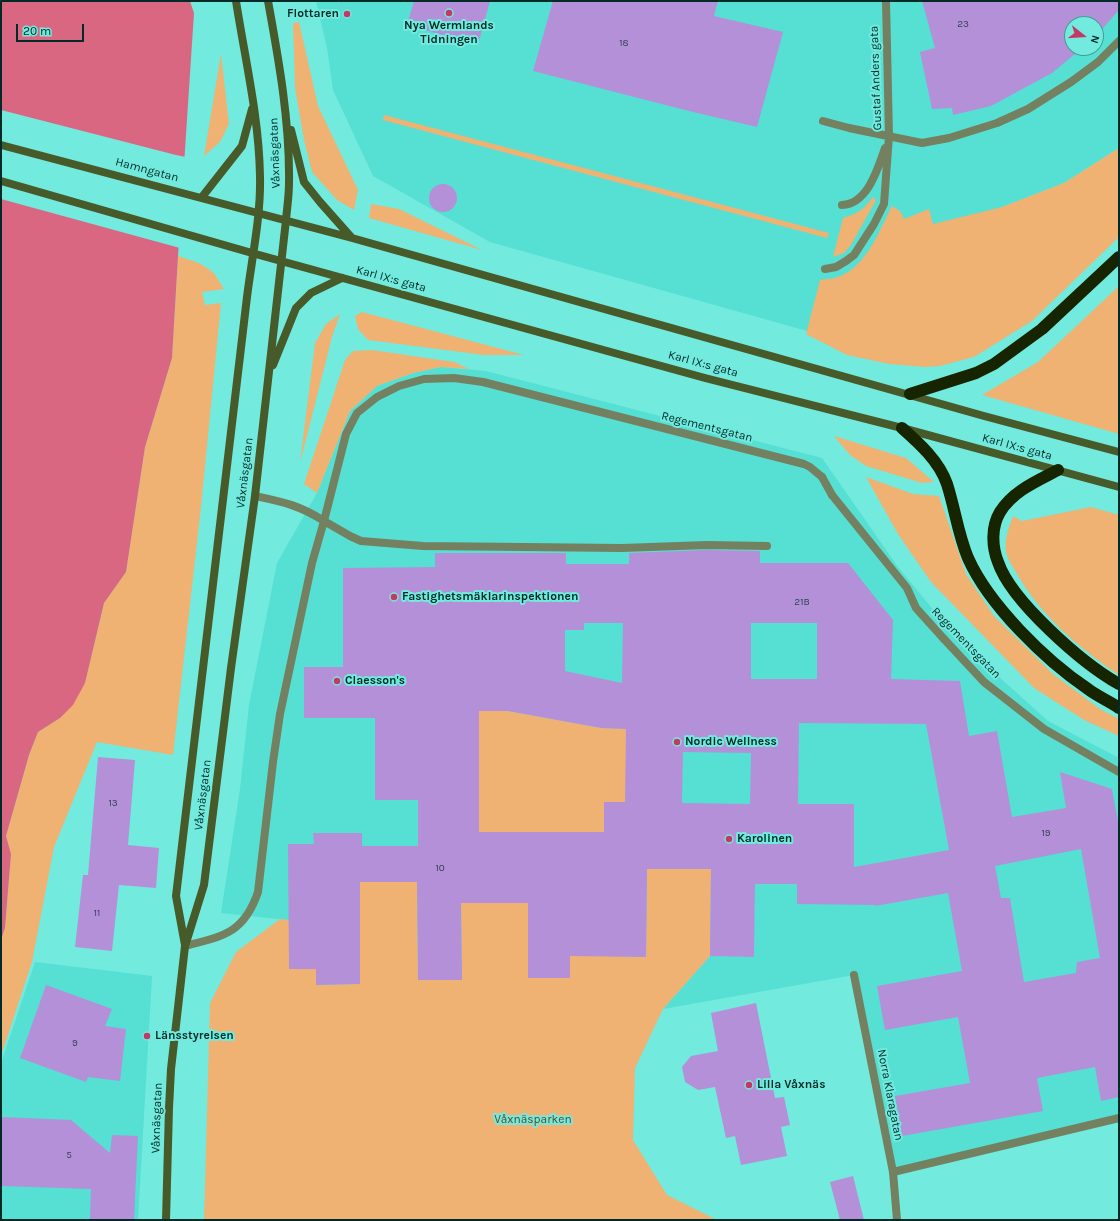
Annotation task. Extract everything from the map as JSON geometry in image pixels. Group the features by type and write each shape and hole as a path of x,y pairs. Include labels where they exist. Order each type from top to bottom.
{"highway":[{"path":"910,394 976,373 994,364 1042,329 1119,257"},
{"path":"902,428 922,446 941,472 947,484 960,537 968,558 986,589 1003,611 1059,668 1088,690 1119,708"},
{"path":"1058,470 1022,489 1008,502 999,514 994,530 994,547 998,564 1009,584 1023,602 1054,633 1087,662 1119,684"}],"street":[{"name":"Våxnäsgatan","path":"185,946 176,896 252,253 259,213 260,176 258,142 236,1"},
{"name":"Våxnäsgatan","path":"166,1220 170,1085 185,946 204,885 231,668 255,496 286,220 289,184 285,108 268,1"},
{"name":"Gustaf Anders gata","path":"886,1 889,136 922,143 949,138 997,123 1028,109 1071,82 1098,62 1119,41"},
{"path":"202,197 242,146 253,106"},
{"path":"285,108 304,182 352,238"},
{"path":"823,121 889,136"},
{"path":"842,205 849,205 856,201 869,187 889,136"},
{"path":"825,269 836,267 854,255 871,229 884,204 889,136"},
{"name":"Hamngatan","path":"1,144 286,220"},
{"path":"1,180 282,261"},
{"name":"Karl IX:s gata","path":"286,220 910,394 991,418 1119,452"},
{"name":"Karl IX:s gata","path":"282,261 705,378 902,428 1119,487"},
{"path":"269,375 296,308 311,293 342,278"},
{"name":"Regementsgatan","path":"185,946 218,937 239,926 253,907 258,892 280,714 312,563 346,434 358,413 377,397 399,386 424,379 454,378 483,382 804,464 810,467 822,477 832,495 907,588 916,608 984,682 1044,729 1119,772"},
{"path":"255,496 292,504 303,508 361,541 388,544 423,546 622,548 707,545 767,546"},
{"name":"Norra Klaragatan","path":"854,975 893,1172 897,1220"},
{"path":"893,1172 1119,1118"}],"shaded area":[{"path":"1,1 190,1 194,13 172,358 145,447 126,572 104,603 85,683 73,705 60,718 38,732 29,755 6,836 11,854 5,928 1,940"},
{"path":"316,1 1119,1 1119,148 1064,183 1002,207 825,336 490,242 373,176 333,90 327,48"},
{"path":"441,367 486,371 822,458 898,567 959,641 1048,721 1119,758 1119,1118 893,1172 854,975 663,1009 710,956 603,957 604,802 635,729 601,728 508,711 479,744 479,801 570,832 570,978 528,978 461,903 462,980 418,980 417,882 360,882 360,984 316,985 289,969 288,920 221,913 240,789 249,705 277,563 317,493 350,411 377,386 413,373"},
{"path":"35,962 152,976 138,1220 1,1220 1,1063"}],"green space":[{"path":"299,22 318,106 358,190 354,210 337,200 312,172 304,140 295,88 293,23"},
{"path":"221,54 229,124 220,142 204,156"},
{"path":"384,115 829,233 827,238 383,120"},
{"path":"1119,148 1119,237 1032,321 974,357 940,366 925,367 889,364 847,355 806,334 820,280 835,278 846,273 863,258 870,248 892,206 900,211 904,219 929,209 933,224 1002,207 1064,183"},
{"path":"873,197 876,200 851,245 844,253 833,257 843,218 860,210"},
{"path":"371,204 399,209 482,250 369,218"},
{"path":"178,256 199,263 213,272 224,289 202,292 205,305 221,303 201,507 173,755 97,742 54,847 32,962 1,1056 1,940 5,928 11,854 6,836 29,755 38,732 60,718 85,683 104,603 126,572 145,447 172,358"},
{"path":"1119,286 1119,434 982,395 1038,362"},
{"path":"362,312 524,355 484,355 368,340 358,329 355,316"},
{"path":"340,314 332,337 300,463 315,343 326,324"},
{"path":"372,350 454,362 469,369 441,367 413,373 377,386 350,411 317,493 304,484 345,360 353,351"},
{"path":"834,436 906,458 934,482 922,483 866,466 850,455"},
{"path":"866,477 913,494 939,496 966,574 994,616 1053,674 1100,709 1119,719 1119,736 1084,720 1034,688 931,582 898,534"},
{"path":"1091,507 1119,515 1119,675 1075,642 1049,617 1037,604 1011,564 1006,553 1006,537 1013,516 1022,521"},
{"name":"Våxnäsparken","path":"462,711 508,711 601,728 635,729 638,803 604,802 603,956 646,957 647,869 711,869 710,956 663,1009 635,1068 633,1140 667,1195 717,1220 204,1220 210,1003 236,952 280,919 289,920 289,969 316,969 316,985 360,984 360,882 417,882 418,980 462,979 461,903 528,903 528,978 570,978 570,832 462,832 479,801 479,744"}],"pier":[{"path":"1,110 186,157 180,248 1,199"}],"building":[{"name":"Nya Wermlands Tidningen","path":"414,1 490,1 478,45 407,25"},
{"path":"553,1 718,1 714,16 783,32 757,127 533,71"},
{"path":"922,1 1119,1 1119,10 1104,27 1104,16 1064,16 1064,56 1072,56 1052,73 991,106 953,115 952,108 932,109 920,52 935,48"},
{"path":"443,184 453,188 457,198 453,208 443,212 433,208 429,198 433,188"},
{"name":"Karolinen","path":"707,550 760,551 760,563 848,563 893,620 891,679 960,681 969,736 997,731 1012,817 1066,808 1060,772 1112,789 1119,827 1119,1097 1101,1101 1095,1067 1037,1078 1043,1111 902,1136 895,1096 970,1083 958,1017 885,1030 877,986 962,971 948,893 875,906 797,904 797,884 755,884 754,957 710,956 711,869 647,869 646,957 570,956 570,978 528,978 528,903 461,903 462,980 418,980 417,882 360,882 360,984 316,985 316,969 289,969 288,844 314,844 313,833 362,833 362,846 418,846 418,800 375,800 375,718 304,718 304,667 343,667 343,568 435,567 435,553 566,553 566,564 629,564 629,553","holes":["584,623 623,623 622,683 565,671 565,630 584,630","751,623 817,623 817,679 751,679","479,711 508,711 601,728 626,729 625,802 604,802 604,832 479,832","799,723 926,724 949,850 854,867 854,804 798,804","683,752 751,753 750,804 682,803","1081,849 1100,958 1077,962 1076,973 1024,982 1010,898 1001,898 995,866"]},
{"path":"98,757 135,760 128,845 159,848 156,888 119,885 112,951 75,947 83,875 88,875"},
{"path":"46,985 112,1009 105,1026 126,1029 120,1081 88,1077 86,1082 20,1058"},
{"name":"Lilla Våxnäs","path":"756,1003 775,1098 784,1097 790,1125 781,1127 787,1156 741,1165 735,1136 726,1138 715,1087 698,1090 685,1082 682,1067 691,1056 718,1051 711,1013"},
{"path":"1,1117 71,1120 110,1153 112,1135 138,1136 134,1220 90,1220 91,1189 1,1186"},
{"path":"853,1176 864,1220 840,1220 830,1182"}],"place":[{"name":"Nya Wermlands Tidningen","path":"449,13"},
{"name":"Flottaren","path":"347,14"},
{"name":"Fastighetsmäklarinspektionen","path":"394,597"},
{"name":"Claesson's","path":"337,681"},
{"name":"Nordic Wellness","path":"677,742"},
{"name":"Karolinen","path":"729,839"},
{"name":"Länsstyrelsen","path":"147,1036"},
{"name":"Lilla Våxnäs","path":"749,1085"}]}
